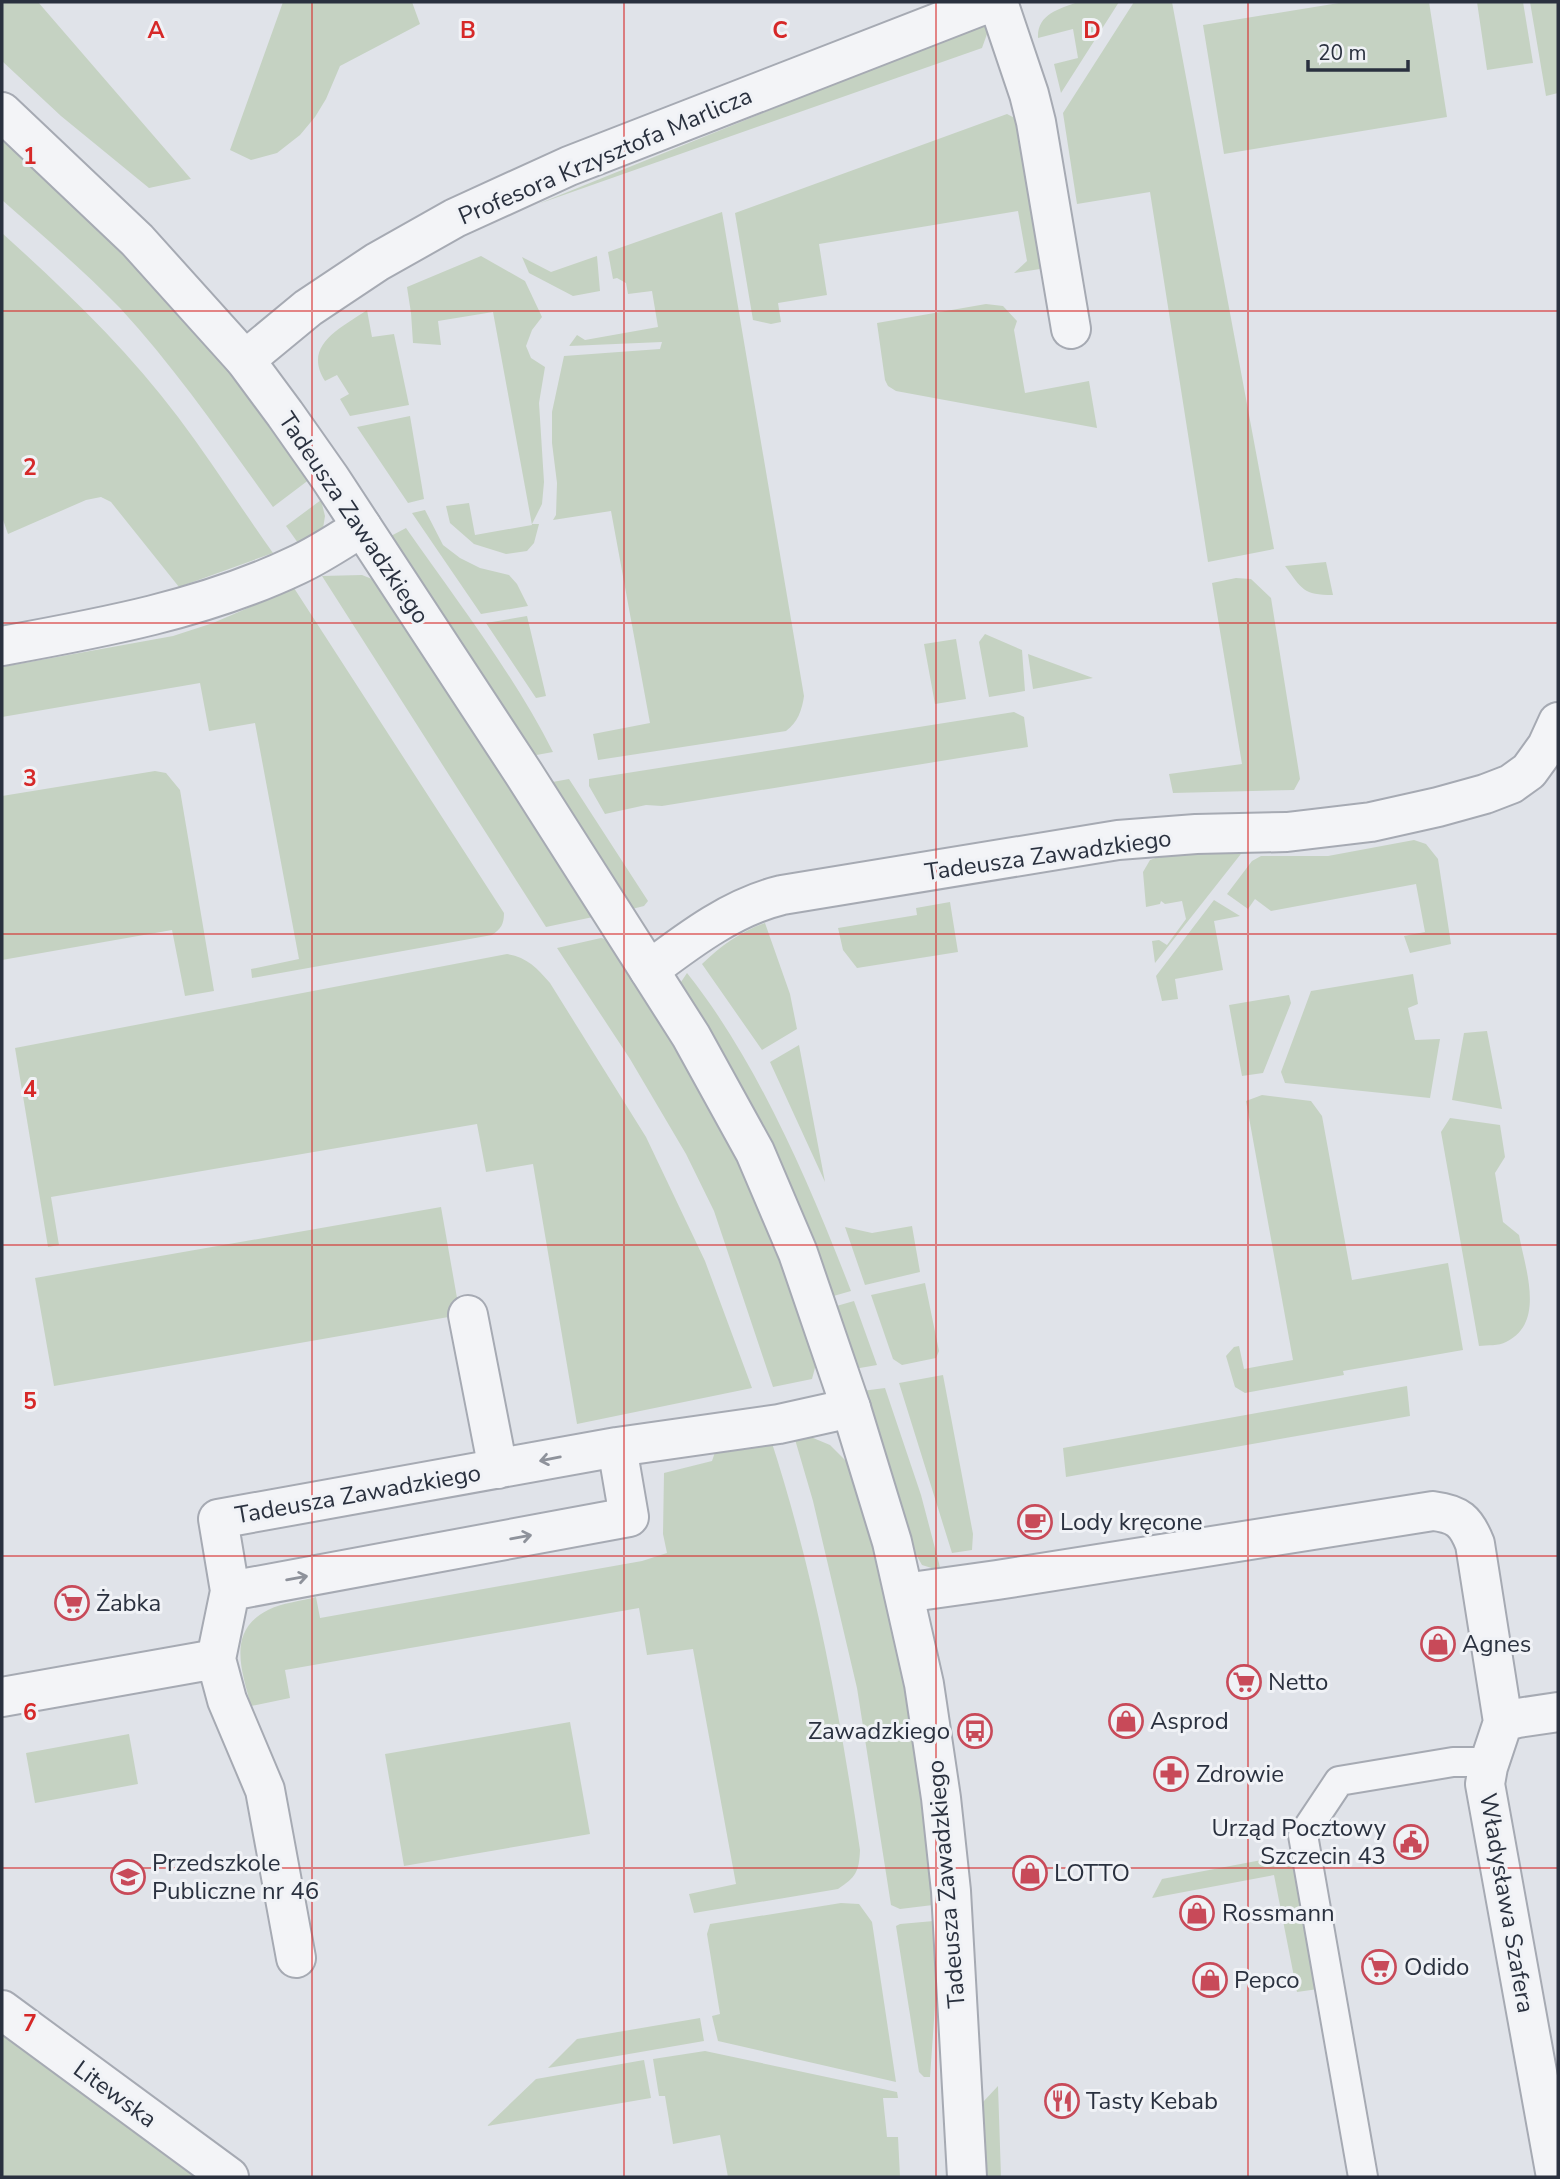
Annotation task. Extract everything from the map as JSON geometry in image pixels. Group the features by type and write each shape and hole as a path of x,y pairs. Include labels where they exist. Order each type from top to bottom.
{"street":[{"name":"Profesora Krzysztofa Marlicza","path":"245,360 308,308 389,254 455,218 569,166 991,2"},
{"path":"998,2 1030,94 1071,330"},
{"name":"Tadeusza Zawadzkiego","path":"2,112 138,240 245,360 315,457 524,774 649,970 710,1069 761,1164 798,1253 851,1408 888,1531 924,1684 947,1844 967,2177"},
{"path":"2,646 151,615 222,595 298,565 362,527"},
{"name":"Tadeusza Zawadzkiego","path":"649,970 724,919 762,900 782,895 1118,840 1196,834 1287,832 1371,822 1438,807 1511,784 1530,771 1547,746 1558,722"},
{"name":"Tadeusza Zawadzkiego","path":"468,1315 498,1469"},
{"name":"Tadeusza Zawadzkiego","path":"230,1591 218,1519 617,1447 779,1424 851,1408"},
{"path":"296,1958 265,1790 227,1700 216,1659 230,1591 629,1517 617,1447"},
{"name":"Władysława Szafera","path":"904,1593 1433,1511 1453,1514 1470,1531 1475,1544 1503,1723 1485,1784 1556,2177"},
{"path":"2,1697 216,1659"},
{"path":"1503,1723 1558,1712"},
{"path":"1363,2177 1303,1835 1339,1781 1453,1762 1475,1762 1488,1768"},
{"name":"Litewska","path":"2,2010 229,2177"}],"green space":[{"path":"2,2 38,2 191,179 149,188 61,116 2,61"},
{"path":"283,2 412,2 420,24 340,66 326,99 300,135 277,153 251,160 230,150"},
{"path":"1078,2 1119,2 1061,93 1054,64 1078,58 1073,29 1038,38 1039,30 1041,23 1050,14"},
{"path":"1134,2 1172,2 1274,549 1208,562 1150,192 1077,204 1063,113"},
{"path":"1345,2 1429,2 1447,117 1224,154 1203,25"},
{"path":"1477,2 1523,2 1533,63 1487,70"},
{"path":"1530,2 1558,2 1558,93 1546,96"},
{"path":"992,20 982,48 538,204"},
{"path":"1007,114 1024,123 1053,267 1014,273 1027,261 1018,211 819,244 827,295 778,303 781,322 771,324 753,320 735,213"},
{"path":"2,137 119,245 190,321 274,424 310,479 273,507 200,405 120,308 2,200"},
{"path":"722,212 804,696 802,706 796,720 786,731 598,760 593,734 650,723 611,511 553,520 556,515 557,483 552,443 552,412 564,356 660,349 662,342 569,346 577,335 585,340 658,327 652,291 628,294 626,283 617,278 613,279 608,252"},
{"path":"2,233 72,298 138,368 190,434 273,553 179,587 111,502 101,497 86,500 8,534 2,517"},
{"path":"481,256 525,281 542,317 532,330 526,346 531,358 545,367 539,403 544,482 542,504 532,524 539,524 534,543 527,551 506,554 474,544 450,523 446,506 469,503 475,535 532,525 493,312 438,321 441,345 413,343 407,287"},
{"path":"597,256 600,291 573,296 529,273 522,257 551,272"},
{"path":"986,304 1003,306 1017,321 1014,330 1025,393 1089,381 1097,428 896,391 888,386 877,323"},
{"path":"367,310 372,337 394,334 409,405 350,416 340,399 349,394 337,375 325,381 319,368 318,357 321,347 336,331"},
{"path":"410,416 424,499 408,503 357,427"},
{"path":"321,500 325,516 322,535 303,550 286,526"},
{"path":"425,510 443,545 480,568 509,575 517,584 528,606 481,614 412,513"},
{"path":"406,528 502,666 553,752 531,756 389,537"},
{"path":"1326,562 1333,595 1315,594 1304,589 1285,566"},
{"path":"362,575 372,579 459,708 593,917 546,927 322,576"},
{"path":"1236,578 1251,579 1271,598 1300,779 1294,790 1173,793 1169,774 1242,764 1212,583"},
{"path":"294,588 504,913 501,926 492,935 252,978 251,969 299,959 255,723 209,731 200,683 2,717 2,667 173,636 213,623"},
{"path":"527,616 546,696 536,698 486,623"},
{"path":"985,634 1022,650 1025,691 989,697 979,642"},
{"path":"956,639 966,699 935,704 924,644"},
{"path":"1028,654 1093,678 1033,689"},
{"path":"1014,712 1024,717 1028,747 662,806 646,805 605,814 589,786 589,779"},
{"path":"155,771 166,773 180,790 214,991 185,996 172,930 2,960 2,796"},
{"path":"569,779 648,901 644,906 628,910 547,783"},
{"path":"1414,840 1426,844 1438,859 1451,944 1410,953 1404,936 1425,932 1416,884 1271,911 1255,899 1248,909 1227,894 1252,861 1261,856 1328,856"},
{"path":"1244,850 1155,963 1152,941 1159,940 1167,945 1186,919 1182,901 1165,904 1161,901 1160,904 1146,907 1143,872 1150,860 1164,855"},
{"path":"1214,900 1240,916 1214,921 1223,970 1175,979 1178,999 1162,1001 1156,976"},
{"path":"950,902 958,952 857,968 843,950 838,928 917,915 916,908"},
{"path":"765,923 790,994 797,1029 762,1050 702,964 731,940"},
{"path":"601,938 610,940 721,1122 777,1244 816,1364 812,1379 773,1387 714,1211 686,1154 630,1059 557,948"},
{"path":"507,954 531,964 550,983 646,1137 705,1261 752,1388 577,1424 533,1164 486,1172 477,1124 51,1197 59,1245 48,1247 15,1048"},
{"path":"687,973 737,1045 759,1085 800,1167 851,1291 830,1297 683,994 681,982"},
{"path":"1413,974 1418,1004 1408,1008 1415,1040 1440,1039 1430,1098 1285,1083 1281,1072 1311,991"},
{"path":"1289,995 1291,1003 1263,1073 1242,1076 1229,1005"},
{"path":"1487,1031 1502,1109 1452,1100 1464,1033"},
{"path":"799,1045 825,1182 770,1062"},
{"path":"1262,1095 1311,1101 1322,1116 1352,1280 1448,1263 1463,1350 1343,1371 1344,1375 1245,1393 1235,1387 1226,1356 1234,1347 1239,1346 1244,1369 1293,1360 1246,1101"},
{"path":"1450,1118 1500,1125 1505,1157 1495,1173 1503,1222 1519,1235 1530,1294 1526,1322 1518,1333 1500,1344 1479,1346 1441,1132"},
{"path":"441,1207 460,1315 54,1386 35,1278"},
{"path":"912,1226 920,1272 865,1285 845,1227 872,1233"},
{"path":"925,1283 939,1351 936,1358 902,1365 893,1359 871,1295"},
{"path":"854,1301 877,1365 854,1369 833,1307"},
{"path":"943,1375 973,1534 972,1550 952,1553 899,1383"},
{"path":"1407,1386 1410,1416 1066,1477 1063,1448"},
{"path":"885,1388 921,1495 941,1571 922,1565 914,1551 862,1391"},
{"path":"806,1435 830,1445 850,1465 862,1501 897,1641 911,1720 933,1905 900,1909 891,1905 857,1688 813,1501 794,1436"},
{"path":"771,1440 813,1592 860,1850 855,1873 838,1889 694,1913 689,1894 736,1884 693,1649 647,1655 639,1608 285,1670 290,1698 251,1706 241,1666 242,1640 246,1629 268,1610 316,1597 320,1618 642,1561 667,1553 663,1534 664,1473 712,1461 716,1449"},
{"path":"570,1722 590,1834 404,1866 385,1754"},
{"path":"129,1734 138,1784 35,1803 26,1753"},
{"path":"1293,1854 1318,1989 1297,1992 1274,1875 1152,1898 1162,1879"},
{"path":"841,1903 859,1904 872,1922 896,2082 718,2041 712,2016 720,2014 707,1934 710,1924"},
{"path":"934,1921 937,1978 930,2077 924,2077 919,2072 896,1926"},
{"path":"700,2018 704,2041 548,2068 577,2039"},
{"path":"2,2020 214,2177 2,2177"},
{"path":"705,2051 897,2092 898,2098 883,2098 887,2137 898,2137 900,2177 728,2177 720,2135 673,2144 665,2096 659,2096 653,2059"},
{"path":"644,2060 651,2098 487,2126 536,2079"},
{"path":"998,2086 1001,2177 986,2177 983,2102"}],"place":[{"name":"Lody kręcone","path":"1035,1522"},
{"name":"Żabka","path":"72,1603"},
{"name":"Agnes","path":"1438,1644"},
{"name":"Netto","path":"1244,1682"},
{"name":"Asprod","path":"1126,1721"},
{"name":"Zawadzkiego","path":"975,1731"},
{"name":"Zdrowie","path":"1171,1774"},
{"name":"Urząd Pocztowy Szczecin 43","path":"1411,1842"},
{"name":"LOTTO","path":"1030,1873"},
{"name":"Przedszkole Publiczne nr 46","path":"128,1877"},
{"name":"Rossmann","path":"1197,1913"},
{"name":"Odido","path":"1379,1967"},
{"name":"Pepco","path":"1210,1980"},
{"name":"Tasty Kebab","path":"1062,2101"}]}
